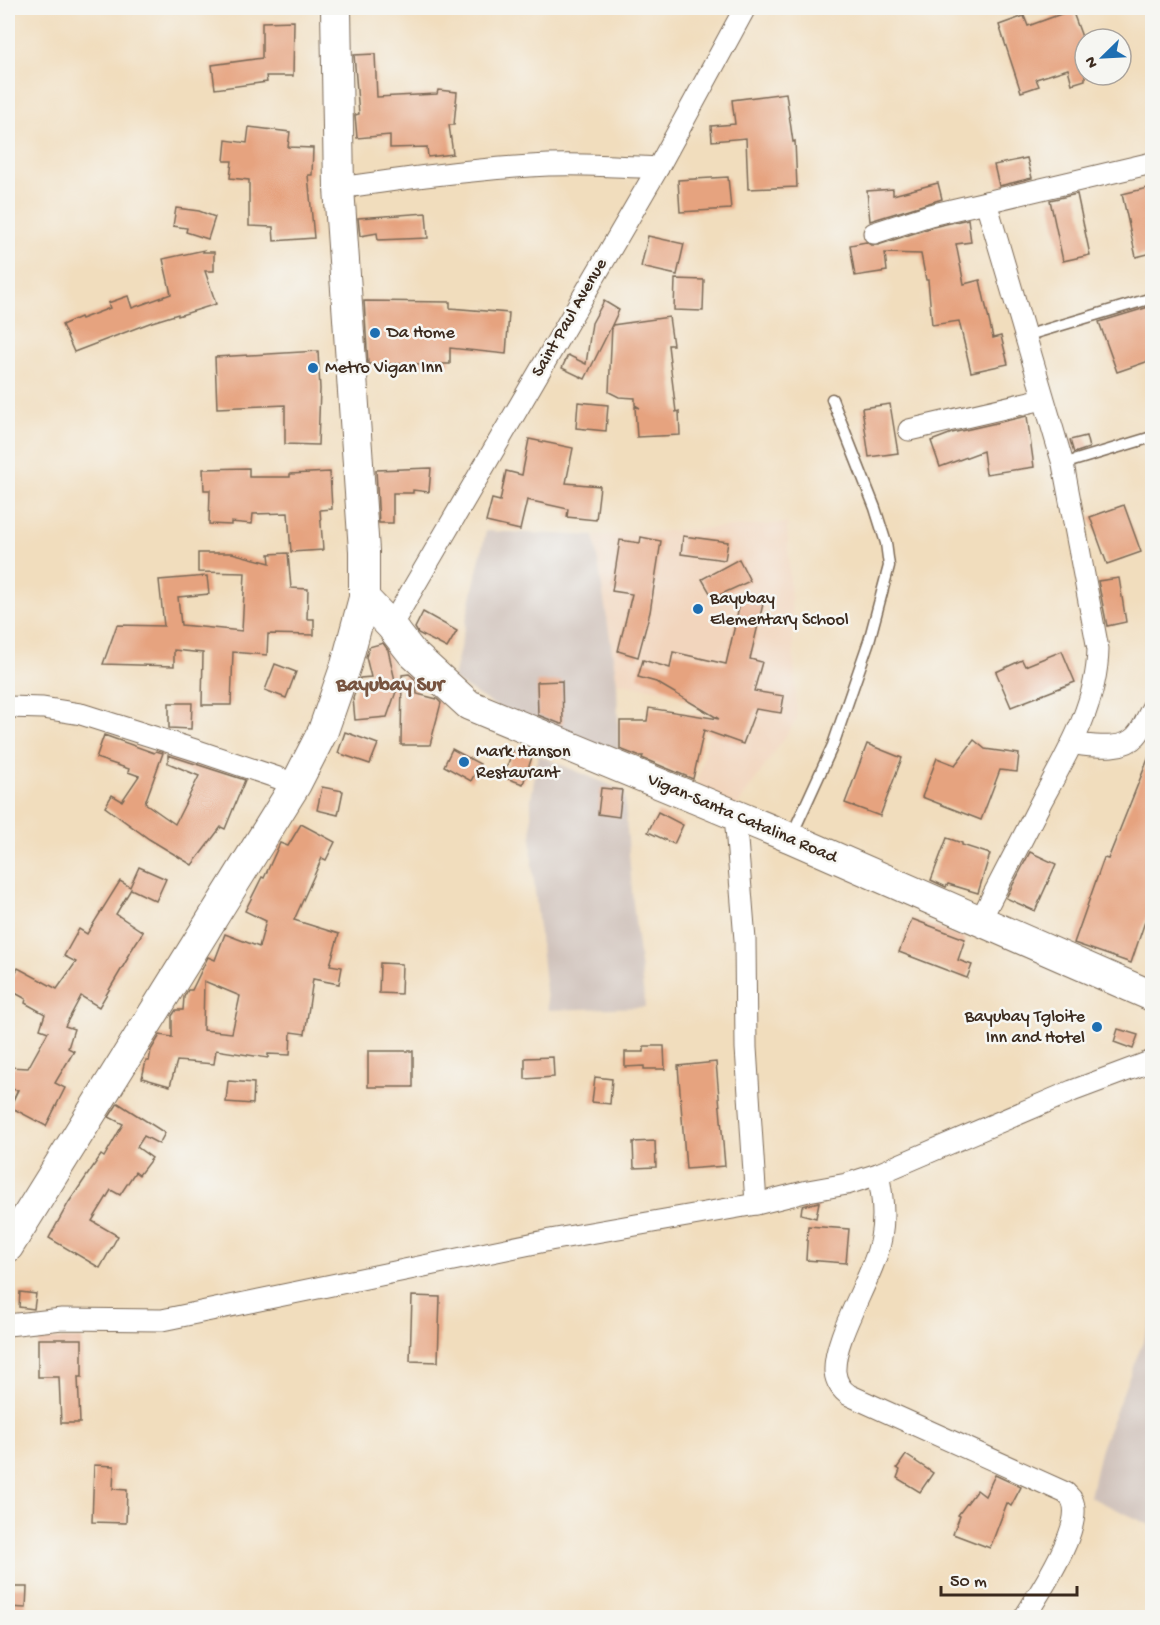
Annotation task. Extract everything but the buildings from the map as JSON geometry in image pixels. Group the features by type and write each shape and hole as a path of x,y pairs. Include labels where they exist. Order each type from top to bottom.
{"main road":[{"path":"8,1247 296,784 323,730 346,665 364,598 364,551 339,188 336,8"},
{"name":"Vigan-Santa Catalina Road","path":"364,598 391,626 412,653 469,705 791,838 1152,996"}],"street":[{"name":"Saint Paul Avenue","path":"391,626 658,168 745,8"},
{"path":"874,233 930,215 1152,163"},
{"path":"339,188 448,173 531,165 658,168"},
{"path":"980,921 1072,744 1090,701 1097,668 1098,649 1064,464 986,201"},
{"path":"909,430 1043,399"},
{"path":"8,707 43,708 81,714 296,784"},
{"path":"1072,744 1115,746 1124,744 1135,738 1152,708"},
{"path":"735,815 744,940 746,1048 756,1204"},
{"path":"8,1325 62,1319 162,1320 550,1240 756,1204 847,1184 878,1174 1072,1091 1152,1061"},
{"path":"878,1174 884,1199 881,1240 870,1274 841,1341 835,1369 837,1381 844,1392 849,1395 1066,1493 1073,1501 1074,1516 1060,1559 1024,1617"}],"lane":[{"path":"1025,336 1152,298"},
{"path":"791,838 833,745 869,641 889,566 886,543 875,508 832,399"},
{"path":"1064,464 1152,437"}],"shaded area":[{"name":"Bayubay Elementary School","path":"787,523 797,719 736,808 695,793 716,700 617,682 594,536"},
{"path":"486,531 594,536 617,682 619,761 509,715 453,679"},
{"path":"538,755 624,791 633,903 645,1007 548,1010 532,864 531,800"},
{"path":"1152,1319 1152,1526 1090,1497 1100,1451"}],"place":[{"name":"Da Home","path":"375,333"},
{"name":"Metro Vigan Inn","path":"313,368"},
{"name":"Bayubay Elementary School","path":"698,609"},
{"name":"Mark Hanson Restaurant","path":"464,762"},
{"name":"Bayubay Tgloite Inn and Hotel","path":"1097,1027"}],"district":[{"name":"Bayubay Sur","path":"390,686"}]}
